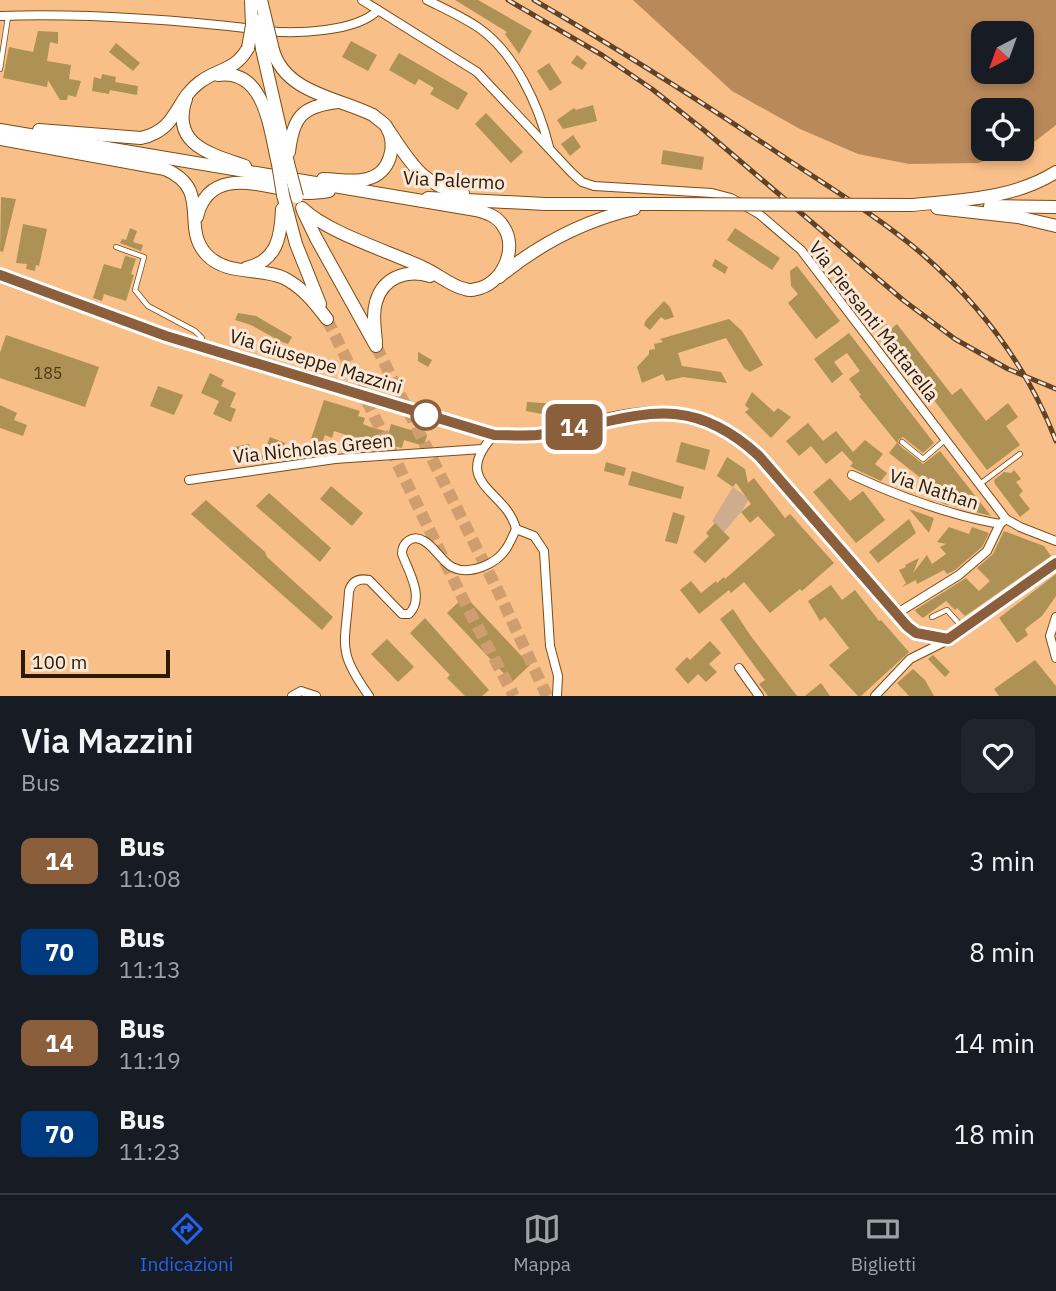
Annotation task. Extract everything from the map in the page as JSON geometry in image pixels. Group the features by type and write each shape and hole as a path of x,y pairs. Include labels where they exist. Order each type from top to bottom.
{"main road":[{"path":"0,130 141,138 154,135 165,128 197,84 237,64 248,48 256,0"},
{"path":"237,269 257,265 275,249 281,233 283,164 267,50 256,0"},
{"path":"267,50 288,78 361,109 385,125 417,170 438,187 515,202"},
{"path":"211,76 236,76 257,92 299,203 376,346 376,303 388,283 397,276 418,273 454,284"},
{"path":"186,99 184,127 190,139 200,149 287,180 365,180 375,177 387,164 392,149 385,125"},
{"path":"283,164 297,120 311,107 340,102"},
{"name":"Via Palermo","path":"0,130 388,195 545,204 912,205"},
{"path":"0,139 165,169 173,173 181,178 192,194 198,239 207,255 223,266 283,278 304,292 327,318 300,257 283,195"},
{"path":"912,205 999,196 1025,189 1056,172"},
{"path":"196,228 198,212 204,201 212,192 227,185 249,182 308,193 347,189"},
{"path":"388,195 476,210 497,219 509,237 509,248 508,258 496,279"},
{"path":"299,203 318,222 426,268 464,289 474,290 490,284 524,257 558,236 597,219 659,204"},
{"path":"912,205 1056,206"},
{"path":"912,205 1002,214 1056,226"},
{"name":"Via Giuseppe Mazzini","path":"0,275 166,336 494,435 538,435 627,415 655,412 677,414 732,432 759,456 896,614 916,633 948,639"},
{"path":"948,639 1056,563"}],"street":[{"name":"Via Piersanti Mattarella","path":"362,0 477,72 577,178 589,185 712,193 732,198 759,214 801,250 980,484 1003,521 1055,541"},
{"path":"427,0 480,28 499,46 530,92 542,117 550,150"},
{"path":"5,19 79,14 163,19 282,33 349,25 370,18 378,10"},
{"path":"369,696 349,664 344,649 349,591 352,584 361,579 369,580 402,614 409,614 414,608 415,589 402,554 402,548 407,541 415,538 423,540 453,567 468,570 481,567 502,555 516,529 513,516 488,492 480,478 477,465 482,449 494,435"},
{"name":"Via Nicholas Green","path":"190,480 335,458 482,449"},
{"name":"Via Nathan","path":"852,475 901,497 972,519 1003,521"},
{"path":"896,614 958,575 987,551 1003,521"},
{"path":"516,529 534,536 542,545 545,556 550,646 558,676 557,696"},
{"path":"1056,617 1050,636 1056,658"},
{"path":"875,696 910,659 948,639"},
{"path":"738,668 759,696"},
{"path":"292,696 302,691 316,696"}],"lane":[{"path":"0,25 5,19"},
{"path":"0,69 5,19"},
{"path":"116,247 144,257 135,290 141,300 195,331 202,338 202,346"},
{"path":"902,442 923,459 946,440"},
{"path":"980,484 1020,454"},
{"path":"932,617 947,610 963,629"}],"shaded area":[{"path":"633,0 1056,0 1056,125 1034,142 1034,98 971,98 971,161 984,161 978,163 909,164 858,154 800,129 732,91"},
{"path":"733,487 749,499 724,532 712,521"}],"building":[{"path":"455,0 478,0 532,31 519,54 505,34 507,32"},
{"path":"38,31 58,32 58,44 50,42 47,61 71,65 69,79 81,81 76,97 68,95 67,100 60,100 48,80 47,87 3,78 9,47 33,52"},
{"path":"351,41 377,55 368,71 342,57"},
{"path":"116,43 140,63 133,71 109,52"},
{"path":"399,53 468,93 458,110 430,94 434,88 419,79 415,85 389,70"},
{"path":"577,55 587,63 582,70 571,63"},
{"path":"549,63 562,83 550,91 537,71"},
{"path":"102,74 116,77 115,82 138,86 137,95 110,90 109,94 92,91 94,77 101,79"},
{"path":"593,105 597,121 563,129 557,120 574,108 576,110"},
{"path":"486,113 523,152 511,163 475,124"},
{"path":"573,135 581,147 570,156 561,144"},
{"path":"663,150 704,157 702,170 661,164"},
{"path":"1,197 16,199 3,252 0,251"},
{"path":"23,224 47,229 39,266 36,265 35,271 26,269 27,264 16,263"},
{"path":"130,228 137,231 133,242 143,245 141,251 120,243 122,239 126,240"},
{"path":"735,228 780,258 772,270 727,240"},
{"path":"123,255 136,259 126,301 104,294 102,301 93,298 104,264 121,269 125,256"},
{"path":"715,259 728,267 725,274 712,266"},
{"path":"797,266 840,321 816,339 788,303 798,294 791,286 790,271"},
{"path":"664,301 674,317 665,320 661,317 650,330 644,325 646,320"},
{"path":"238,313 256,316 292,337 288,344 282,342 251,325 235,320"},
{"path":"729,319 742,331 763,365 750,372 744,368 726,338 678,353 682,366 721,372 727,383 683,377 666,381 663,374 642,383 637,367 649,354 649,350 655,349 654,344 663,342 660,339"},
{"path":"887,324 891,329 897,324 952,395 961,388 986,421 1008,403 1018,417 1006,426 1020,445 987,470 880,329"},
{"path":"849,333 934,443 923,453 903,437 898,440 899,445 923,464 940,451 991,516 942,503 919,483 922,479 889,453 897,443 859,396 861,395 849,379 860,371 847,353 834,362 843,374 832,383 814,359"},
{"path":"6,335 99,367 85,407 0,378 0,353"},
{"path":"418,352 432,360 428,367 418,361"},
{"path":"210,373 224,380 221,386 236,393 230,407 236,409 231,422 213,414 219,401 201,393"},
{"path":"158,386 183,395 174,415 150,406"},
{"path":"752,392 774,412 778,408 791,417 771,438 745,412 749,409 745,405"},
{"path":"324,400 360,411 358,416 365,418 363,424 370,427 389,432 391,424 427,435 424,446 404,440 402,448 384,444 383,447 334,431 332,438 325,435 322,443 311,439"},
{"path":"527,402 559,404 558,412 542,414 526,411"},
{"path":"0,405 17,413 14,420 27,425 23,436 0,428"},
{"path":"808,423 823,441 836,431 853,452 865,440 883,454 875,464 887,473 881,481 855,469 850,466 853,463 842,451 826,464 811,446 799,456 786,441"},
{"path":"270,437 285,443 283,447 295,452 292,458 260,462"},
{"path":"681,442 710,450 705,470 676,462"},
{"path":"249,444 251,453 236,456 234,447"},
{"path":"727,457 745,469 748,483 754,478 785,518 790,514 834,563 802,591 800,589 770,613 744,582 731,593 729,590 699,614 680,590 691,581 701,593 716,581 717,583 724,577 725,579 775,535 758,516 750,523 741,512 751,504 736,483 733,487 717,476"},
{"path":"606,462 626,468 624,476 604,471"},
{"path":"1014,470 1021,479 1016,482 1023,491 1019,495 1030,509 1020,517 994,480 1004,472 1011,473"},
{"path":"632,471 684,487 681,499 628,485"},
{"path":"830,478 850,501 863,491 885,520 856,543 813,492"},
{"path":"331,486 363,513 352,526 320,499"},
{"path":"269,493 331,548 320,562 256,506"},
{"path":"206,500 333,617 322,630 191,514"},
{"path":"909,509 934,518 929,533"},
{"path":"673,512 685,516 677,544 665,541"},
{"path":"909,519 916,533 878,563 869,552"},
{"path":"715,523 730,538 705,563 693,552 709,536 706,533"},
{"path":"949,527 969,534 972,527 989,533 982,547 955,570 947,574 944,570 917,584 916,580 902,587 906,583 899,570 906,567 905,565 919,558 913,573 927,555 932,564 946,554 940,547 946,544 937,542"},
{"path":"1004,531 1044,546 1051,556 965,616 946,601 923,618 917,613 915,610 966,578 979,591 990,581 977,568 993,554"},
{"path":"1056,574 1056,596 1042,616 1025,629 1028,635 1017,643 999,618"},
{"path":"831,585 842,600 855,590 879,621 881,620 909,652 861,696 829,665 849,648 825,617 820,621 808,601"},
{"path":"465,596 530,665 512,682 447,613"},
{"path":"733,609 797,696 768,696 759,684 765,680 720,619"},
{"path":"425,618 489,690 482,696 465,696 447,678 450,675 410,633"},
{"path":"387,639 414,667 398,682 371,654"},
{"path":"710,641 721,653 709,664 717,672 706,682 698,674 688,684 675,669 687,657 690,660"},
{"path":"933,655 950,672 945,677 928,659"},
{"path":"1035,660 1056,686 1056,696 999,696 994,689"},
{"path":"913,669 925,680 934,696 909,696 897,683"},
{"path":"821,683 830,696 805,696"}],"tunnel":[{"path":"327,319 465,603 514,696"},
{"path":"376,346 547,696"}],"railway":[{"path":"508,0 602,55 652,89 903,300 955,339 1008,369 1056,389"},
{"path":"534,0 743,130 867,212 921,253 963,294 1000,339 1031,388 1056,441"}],"bus line":[{"name":"14","path":"0,275 166,336 494,435 538,435 627,415 655,412 697,419 732,432 759,456 907,626 925,636 948,639 1056,563"}]}
